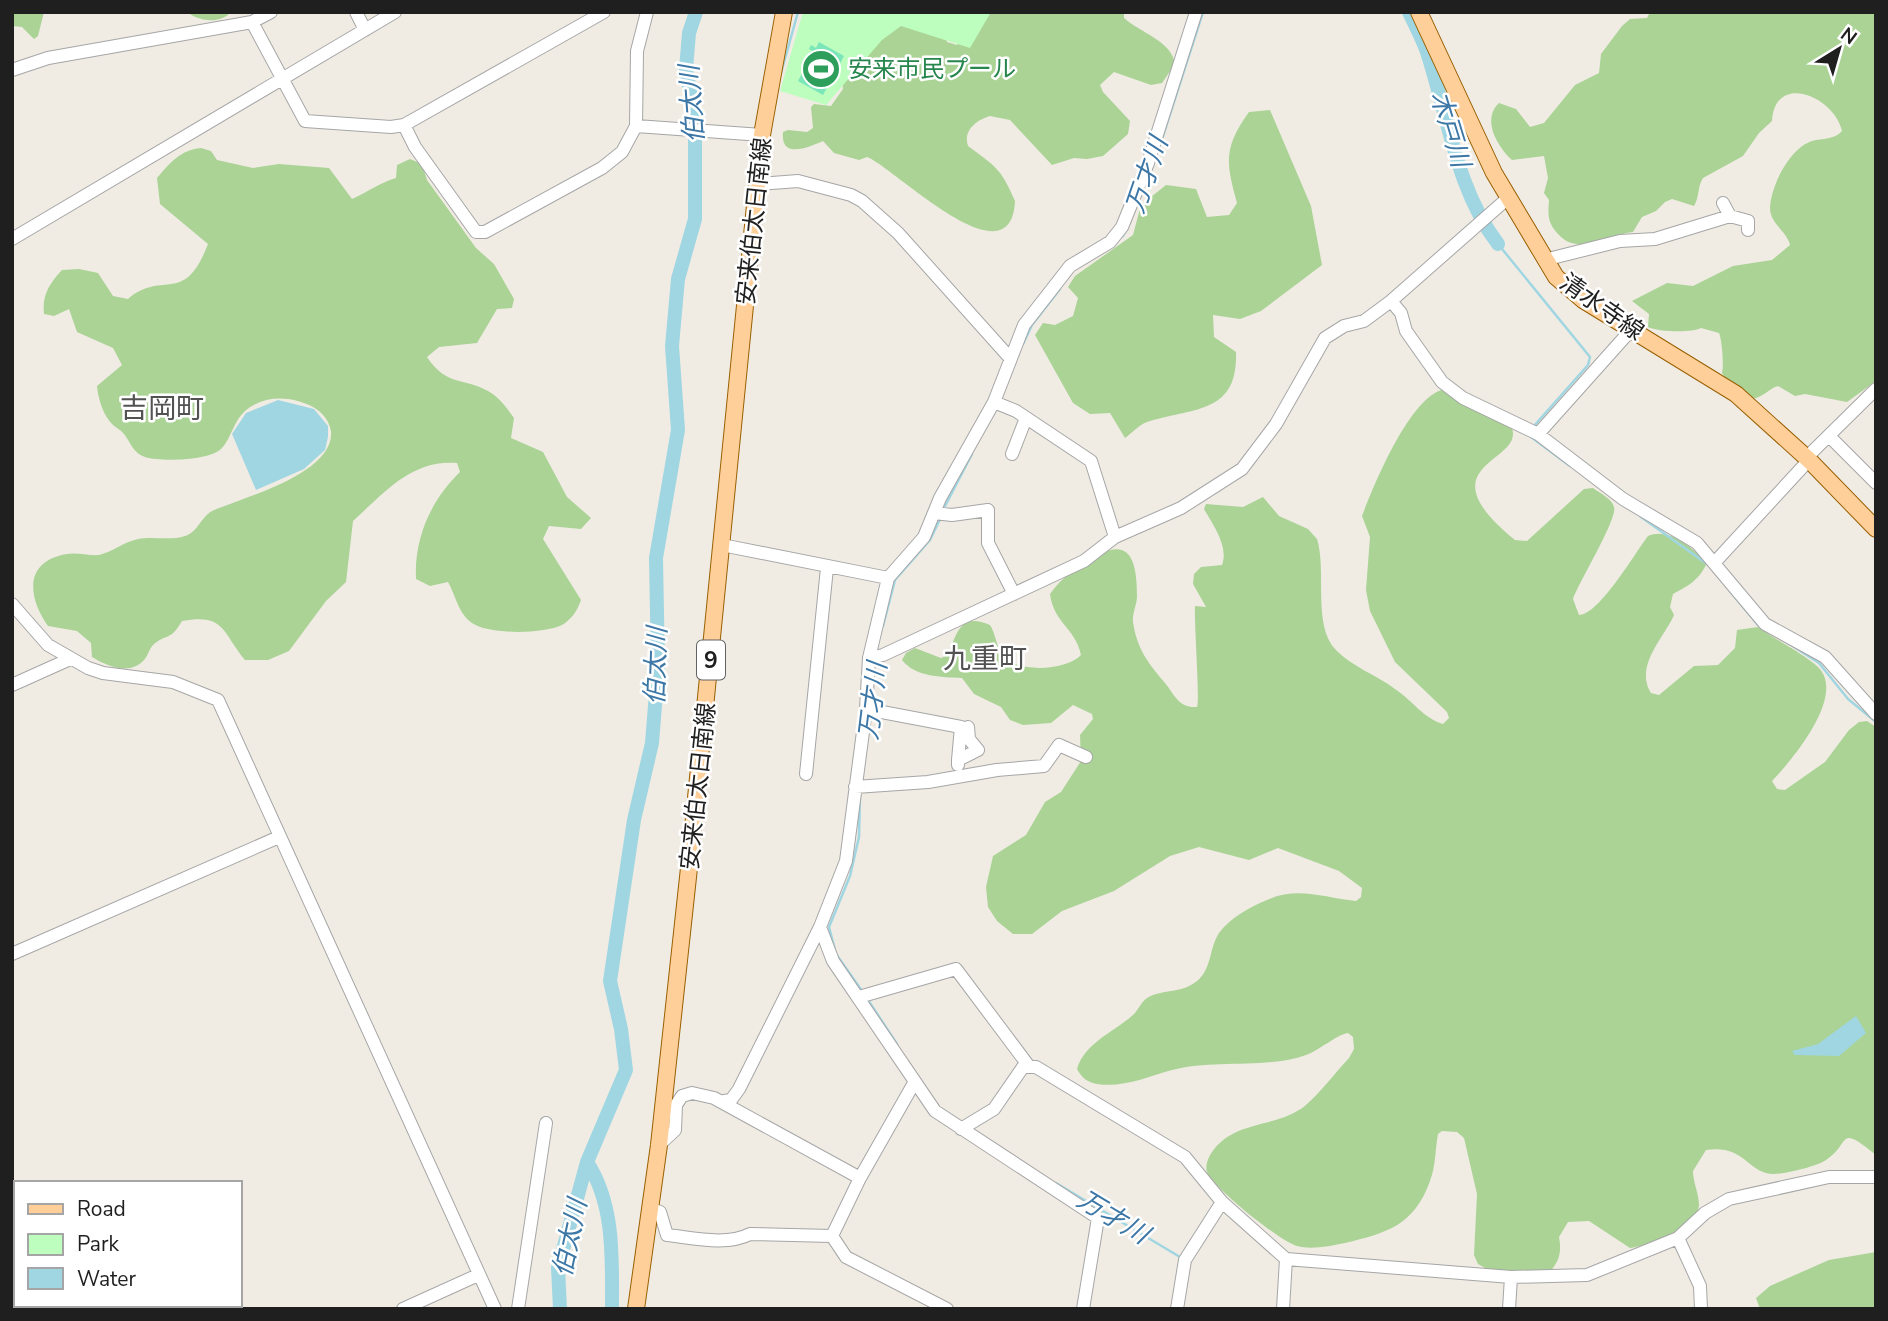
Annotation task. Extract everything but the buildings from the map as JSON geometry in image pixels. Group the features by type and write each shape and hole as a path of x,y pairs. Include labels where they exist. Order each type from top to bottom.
{"main road":[{"name":"安来伯太日南線","path":"636,1309 659,1145 722,545 758,184 755,135 784,12"},
{"name":"清水寺線","path":"1419,12 1508,198 1544,260 1568,290 1736,394 1808,459 1876,529"}],"street":[{"path":"12,70 48,58 252,22 271,12"},
{"path":"356,12 365,30"},
{"path":"12,239 395,12"},
{"path":"252,22 284,77 305,121 371,128 404,125 604,12"},
{"path":"404,125 415,148 476,232 485,232 602,168 622,152 640,126 637,51 647,12"},
{"path":"723,1101 731,1100 739,1089 820,927 846,861 870,709 874,658 888,578 924,537 939,514 994,402 1024,325 1070,266 1110,242 1122,228 1148,163 1196,12"},
{"path":"640,126 755,135"},
{"path":"758,184 798,181 851,195 862,201 898,233 1010,358"},
{"path":"874,658 1084,561 1115,537 1181,508 1242,469 1276,424 1325,338 1344,326 1364,321 1391,301 1508,198"},
{"path":"1723,203 1730,216"},
{"path":"1544,260 1620,241 1655,239 1730,216 1749,221"},
{"path":"1391,301 1401,313 1406,331 1442,382 1463,398 1538,434 1623,499 1697,543 1716,561 1748,607 1765,624 1825,657 1876,714"},
{"path":"1538,434 1631,330"},
{"path":"1716,561 1829,436 1873,397"},
{"path":"994,402 1026,418 1091,461 1115,537"},
{"path":"1012,454 1026,418"},
{"path":"1829,436 1875,482"},
{"path":"939,514 988,510 988,543 1014,594"},
{"path":"722,545 888,578"},
{"path":"806,774 827,568"},
{"path":"12,604 48,645 70,659 103,673 173,682 218,700 495,1309"},
{"path":"12,685 70,659"},
{"path":"870,709 961,727 958,776"},
{"path":"958,760 978,751 969,739 968,727"},
{"path":"859,787 928,782 1044,766 1059,745 1086,757"},
{"path":"12,954 279,837"},
{"path":"820,927 833,961 862,995 914,1083 935,1111 965,1127 1098,1218 1083,1309"},
{"path":"862,995 956,969 1028,1065 1059,1078 1185,1157 1222,1202 1286,1259 1511,1277 1587,1275 1678,1238 1705,1213 1729,1199 1829,1177 1876,1177"},
{"path":"965,1127 988,1115 1028,1065"},
{"path":"832,1236 860,1178 914,1083"},
{"path":"659,1145 675,1130 676,1105 682,1096 692,1093 723,1101 745,1116 860,1178"},
{"path":"517,1309 546,1122"},
{"path":"1177,1309 1185,1260 1222,1202"},
{"path":"649,1208 660,1212 667,1235 723,1240 742,1240 750,1234 832,1236"},
{"path":"832,1236 846,1256 947,1309"},
{"path":"1678,1238 1700,1286 1701,1309"},
{"path":"1283,1309 1286,1259"},
{"path":"403,1309 478,1275"},
{"path":"1509,1309 1511,1277"}],"green space":[{"path":"12,12 44,12 38,36 34,39 22,27 12,26"},
{"path":"187,12 231,12 216,20 210,20"},
{"path":"803,12 991,12 970,48 901,26 882,40 826,105 780,91"},
{"path":"961,12 1124,12 1124,18 1168,49 1175,64 1162,83 1151,85 1114,72 1100,85 1103,92 1130,121 1128,134 1103,156 1074,158 1052,165 1010,120 990,116 976,123 967,136 968,146 996,169 1006,181 1015,201 1008,224 994,231 973,227 948,214 867,157 859,160 834,153 823,141 791,149 783,141 783,132 807,132 813,128 811,107 814,104 831,106 843,89 845,66 904,23 943,33 947,42 957,45 960,40"},
{"path":"1650,12 1876,12 1876,381 1847,402 1805,394 1795,396 1778,386 1752,399 1727,381 1722,373 1719,333 1701,328 1675,331 1648,327 1649,314 1632,301 1667,283 1693,286 1733,266 1772,260 1790,245 1771,214 1771,199 1783,168 1796,151 1812,141 1832,137 1842,131 1829,108 1806,94 1794,93 1783,97 1776,106 1772,121 1759,133 1743,156 1703,178 1694,206 1672,199 1642,217 1633,232 1584,244 1567,241 1550,223 1549,200 1544,193 1548,178 1544,156 1512,160 1497,141 1491,117 1499,103 1516,109 1530,127 1544,123 1575,85 1599,73 1601,54 1622,26 1630,19 1647,18"},
{"name":"安来市民プール","path":"819,42 844,56 823,95 798,81 814,52 809,49 811,45 816,48"},
{"path":"1270,110 1311,206 1322,265 1261,311 1240,319 1213,315 1214,337 1236,352 1235,372 1229,387 1221,398 1210,405 1147,422 1125,438 1110,413 1090,414 1073,403 1035,335 1043,323 1055,325 1073,316 1078,298 1068,287 1075,276 1133,235 1141,205 1166,185 1196,189 1207,217 1229,215 1237,203 1229,166 1231,146 1249,112"},
{"path":"201,148 211,151 217,160 253,168 279,164 329,168 352,199 396,178 397,165 410,159 422,164 427,180 476,248 494,264 514,299 512,308 497,309 477,343 439,347 427,357 448,377 492,393 514,418 511,438 543,452 567,497 591,518 581,529 549,526 543,539 581,600 566,623 554,628 530,631 503,631 480,627 463,614 448,582 430,586 416,579 418,549 426,521 441,495 460,472 457,463 441,463 426,466 400,480 353,521 346,582 326,601 289,651 268,660 245,660 221,627 215,622 196,619 182,621 171,635 153,645 138,665 118,668 92,657 91,643 77,631 48,626 36,604 34,593 36,572 43,564 67,554 99,555 138,539 185,536 212,511 303,472 318,460 328,446 331,431 322,414 305,403 278,399 260,402 244,412 222,448 207,456 173,460 145,457 135,450 109,420 100,401 97,386 122,365 113,348 77,332 69,309 54,316 44,314 47,290 62,270 79,269 98,273 113,296 128,299 141,291 172,284 190,275 208,244 160,204 157,178 181,154"},
{"path":"1447,389 1511,426 1512,438 1506,448 1476,479 1476,494 1488,514 1515,540 1527,541 1584,489 1593,488 1613,504 1614,513 1610,524 1573,599 1579,615 1596,605 1606,594 1648,536 1664,534 1681,541 1696,552 1706,565 1696,579 1673,594 1670,607 1674,615 1648,663 1647,683 1651,693 1659,695 1694,666 1718,665 1735,648 1737,630 1758,627 1818,667 1825,679 1826,694 1821,710 1803,743 1772,781 1777,789 1785,790 1825,762 1849,730 1859,722 1867,721 1876,727 1876,1155 1849,1138 1822,1162 1774,1174 1765,1173 1729,1151 1706,1150 1693,1171 1699,1205 1690,1221 1659,1240 1630,1248 1589,1221 1568,1222 1559,1237 1559,1257 1548,1274 1494,1273 1478,1264 1474,1255 1477,1194 1464,1138 1457,1132 1442,1131 1438,1134 1430,1181 1416,1208 1407,1218 1386,1231 1339,1244 1308,1248 1289,1242 1248,1213 1212,1179 1207,1172 1207,1162 1221,1141 1244,1129 1295,1113 1306,1105 1349,1058 1354,1049 1353,1037 1348,1033 1306,1055 1275,1062 1188,1067 1135,1081 1107,1085 1088,1081 1083,1077 1077,1069 1086,1052 1134,1014 1145,999 1158,993 1184,988 1202,976 1219,933 1229,922 1254,906 1278,896 1300,893 1356,901 1361,897 1362,888 1339,871 1278,848 1249,860 1199,847 1170,856 1114,891 1062,911 1032,934 1013,934 997,921 988,907 986,887 993,856 1026,835 1045,802 1061,792 1081,761 1080,735 1093,719 1092,714 1073,705 1051,723 1023,725 1010,720 1001,707 974,694 962,678 921,673 907,666 902,660 906,653 915,648 941,658 948,655 957,632 972,621 990,625 1003,656 1019,665 1053,667 1074,660 1081,655 1078,646 1056,612 1050,594 1076,569 1107,551 1117,549 1130,556 1136,573 1137,596 1133,622 1140,648 1178,700 1185,705 1197,707 1195,606 1206,607 1193,584 1194,574 1201,567 1222,565 1224,558 1222,543 1204,509 1206,504 1243,507 1263,497 1279,516 1308,529 1317,539 1324,627 1336,650 1401,693 1429,718 1443,724 1449,718 1447,712 1395,662 1370,611 1366,590 1370,537 1362,516 1375,483 1408,422 1434,394"},
{"path":"1876,1252 1876,1309 1760,1309 1756,1298 1770,1286 1829,1260"}],"water":[{"path":"278,400 314,409 328,426 325,450 304,469 256,490 232,434 246,413"},
{"path":"1856,1016 1866,1033 1839,1056 1795,1055 1792,1051 1818,1044"}],"waterway":[{"name":"伯太川","path":"560,1309 558,1268 587,1162 626,1070 621,1029 610,981 634,820 652,743 658,668 656,558 678,430 672,346 678,279 695,219 695,119 686,69 689,33 696,12"},
{"path":"781,73 798,12"},
{"name":"万才川","path":"1162,139 1203,12"},
{"name":"木戸川","path":"1409,12 1427,52 1472,200 1498,244"},
{"name":"万才川","path":"1123,236 1131,220"},
{"path":"1498,244 1590,357 1588,365 1533,427"},
{"name":"万才川","path":"1023,344 1032,325 1060,289"},
{"path":"1531,437 1570,466"},
{"name":"万才川","path":"943,510 972,454"},
{"name":"万才川","path":"883,626 895,580 930,540 941,517"},
{"path":"1641,517 1707,564"},
{"path":"1729,590 1758,625"},
{"path":"1788,643 1819,663 1848,699 1876,722"},
{"name":"万才川","path":"860,795 859,837 850,876 829,927 836,954 862,991"},
{"name":"万才川","path":"868,1000 897,1044"},
{"path":"587,1162 603,1196 607,1214 612,1309"},
{"name":"万才川","path":"1056,1183 1180,1257 1180,1260"}],"place":[{"name":"安来市民プール","path":"821,69"}],"district":[{"name":"吉岡町","path":"162,409"},
{"name":"九重町","path":"985,659"}]}
